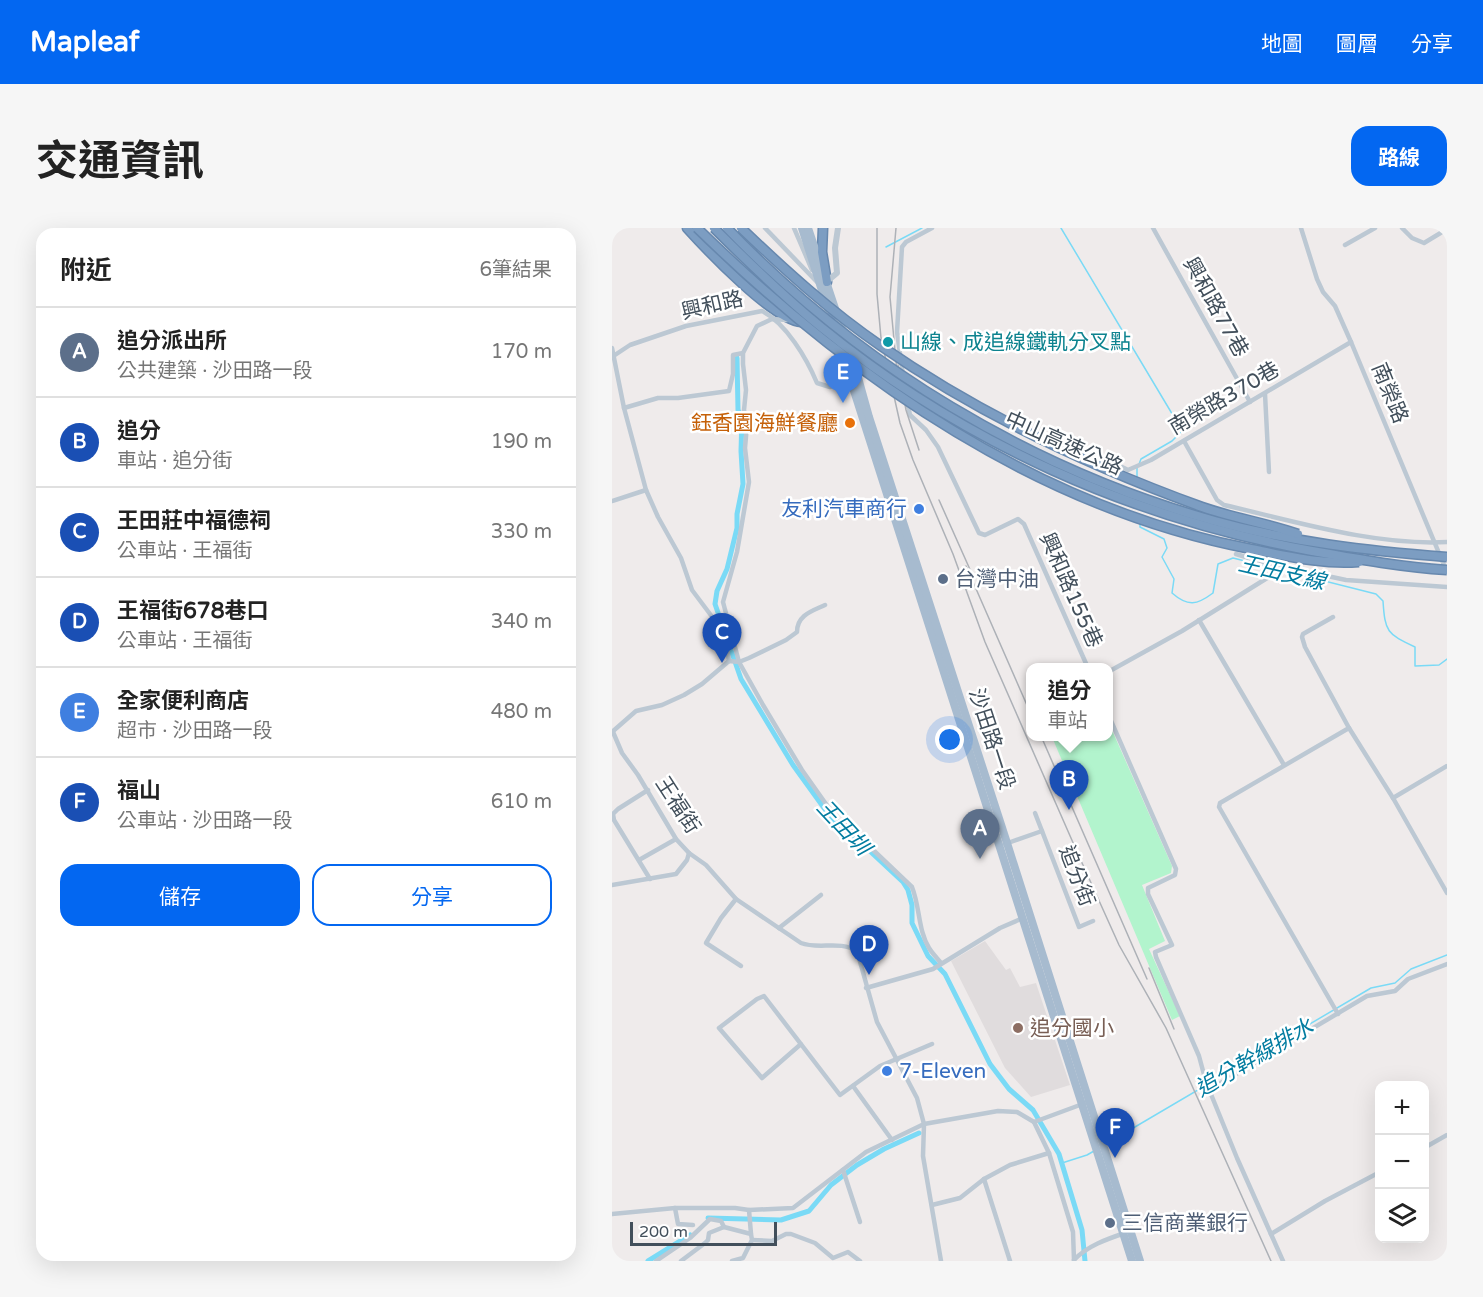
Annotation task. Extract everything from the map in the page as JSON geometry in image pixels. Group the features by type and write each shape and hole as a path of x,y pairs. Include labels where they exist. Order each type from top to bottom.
{"highway":[{"path":"687,228 768,305 793,320 808,322 833,315"},
{"name":"中山高速公路","path":"697,228 784,308 862,371 948,428 1090,501 1169,530 1216,542 1337,564 1372,561"},
{"name":"中山高速公路","path":"714,228 770,283 854,352 931,406 992,442 1050,470 1155,512 1232,534 1372,561 1447,571"},
{"name":"中山高速公路","path":"727,228 781,281 869,353 920,388 998,434 1104,482 1215,521 1361,549 1447,557"},
{"path":"741,228 809,291 863,333 922,373 987,411 1063,449 1138,482 1202,507 1293,532 1318,542"},
{"path":"823,228 823,283"}],"main road":[{"name":"沙田路一段","path":"802,228 823,283"},
{"name":"沙田路一段","path":"808,228 848,377 1004,845 1023,918 1054,1007"},
{"name":"沙田路一段","path":"833,315 857,374 1054,1007 1085,1103 1101,1139 1127,1233 1132,1261"},
{"name":"沙田路一段","path":"1127,1233 1140,1261"}],"street":[{"path":"765,228 823,283 837,273 835,248 837,228"},
{"name":"沙田路一段","path":"794,228 823,283"},
{"name":"興和路155巷","path":"932,228 906,242 900,254 897,332 910,415 926,430 938,447 979,532 985,535 1018,519 1024,524 1086,663"},
{"name":"興和路77巷","path":"1153,228 1250,402"},
{"name":"南榮路","path":"1301,228 1317,279 1329,301 1335,306 1447,571"},
{"path":"1345,245 1375,228"},
{"path":"1402,228 1412,238 1424,243 1447,229"},
{"name":"興和路","path":"613,357 630,345 686,326 755,312 765,313 772,319 806,358 817,383 830,387 857,374"},
{"path":"793,320 772,319 757,326 743,353 744,410 747,425 745,448 749,482 737,552 723,602 739,662 802,770 838,821 850,828 912,887 922,931 929,948 941,963"},
{"name":"南榮路370巷","path":"1112,462 1128,470 1184,441 1351,342"},
{"path":"612,348 624,408 646,490 681,558 692,590 716,622 727,648 729,661 739,662 786,640 797,632 802,616 825,605"},
{"path":"624,408 658,398 678,398 729,391 733,355 743,353"},
{"path":"1265,394 1269,472"},
{"path":"1184,441 1221,504 1365,536 1434,543 1447,542"},
{"path":"612,501 646,490"},
{"path":"1236,554 1262,562 1346,580 1447,587"},
{"path":"1113,669 1272,575"},
{"path":"1333,617 1308,630 1302,637 1311,660 1447,893"},
{"path":"1199,620 1284,765"},
{"name":"王福街","path":"729,661 702,684 684,695 662,705 636,711 613,732 622,753 648,790 676,839 689,854 706,865 736,899 809,946 839,945 857,951 877,1022 917,1098 924,1124 923,1156 941,1261"},
{"path":"1113,725 1176,869 1175,875 1148,888 1148,894 1172,945 1155,952 1199,1056 1206,1082 1237,1158 1283,1261"},
{"path":"1338,1014 1219,807 1220,803 1349,728"},
{"path":"1393,798 1447,766"},
{"path":"648,790 613,814 614,820 650,879"},
{"path":"1035,813 1042,831"},
{"name":"追分街","path":"1004,845 1042,831 1078,927 1093,921"},
{"path":"639,860 676,839"},
{"path":"612,885 676,874 689,854"},
{"path":"779,928 821,895"},
{"path":"736,899 706,943 741,966"},
{"path":"866,988 933,969 1000,928 1023,918"},
{"path":"1209,1090 1367,996 1395,991 1408,979 1447,964"},
{"path":"801,1044 762,1077 719,1028 764,996 801,1044 840,1095 880,1066 932,1044"},
{"path":"853,1086 892,1140"},
{"path":"1034,1122 1085,1103"},
{"path":"612,1214 675,1208 750,1210 793,1208 866,1152 924,1124 998,1111 1017,1112 1034,1122 1049,1153 1073,1232 1074,1261"},
{"path":"1429,1146 1447,1135"},
{"path":"932,1205 960,1198 984,1179 1010,1165 1049,1153"},
{"path":"843,1170 860,1222"},
{"path":"1271,1234 1325,1201 1375,1175"},
{"path":"984,1179 1010,1261"},
{"path":"675,1208 678,1224 693,1225"},
{"path":"732,1261 743,1258 751,1237 750,1210"},
{"path":"656,1261 685,1242 710,1219 721,1221 724,1227"},
{"path":"681,1261 705,1243 709,1233 724,1227 751,1237 772,1241 791,1234 815,1243 833,1258 848,1252 860,1261"},
{"path":"1074,1261 1081,1253 1109,1238 1127,1233"},
{"path":"933,1261 941,1261"}],"shaded area":[{"name":"追分國小","path":"985,941 1006,970 1010,968 1020,987 1036,983 1070,1085 1031,1097 1005,1068 951,961"}],"green space":[{"path":"1113,732 1172,866 1171,873 1142,885 1165,941 1149,949 1180,1016 1172,1020 1054,741 1113,741"}],"waterway":[{"name":"王田支線","path":"886,247 922,228"},
{"name":"王田支線","path":"1061,228 1181,432 1172,441 1141,459 1139,464"},
{"name":"王田圳","path":"737,358 738,410 742,417 743,484 737,514 737,528 715,604 741,679 793,765 832,819 903,882 908,890 912,905 912,923 928,956 945,974 990,1064 1009,1089 1033,1110 1059,1154 1082,1230 1085,1261"},
{"name":"王田支線","path":"1137,468 1137,478"},
{"name":"王田支線","path":"1140,522 1140,527 1164,539 1167,548 1162,557 1174,579 1172,593 1183,601 1197,602 1213,593 1218,564 1233,558 1376,594 1383,601 1389,631 1398,639 1415,647 1415,666 1439,665 1447,659"},
{"name":"追分幹線排水","path":"1106,1144 1371,988 1395,983 1411,969 1447,955"},
{"path":"708,1218 781,1220 809,1211 831,1185 857,1165 884,1149 919,1133"},
{"name":"追分幹線排水","path":"1062,1163 1094,1151"},
{"path":"648,1261 690,1235"}],"railway":[{"path":"877,228 877,294 881,338 900,423 913,460 953,554 985,642 1026,735"},
{"path":"896,228 890,297 897,372"},
{"path":"898,365 906,410 919,450"},
{"path":"939,500 972,574"},
{"path":"966,566 1026,703"},
{"path":"1028,741 1119,945 1166,1028 1271,1261"},
{"path":"1043,741 1147,979"},
{"path":"1149,968 1174,1029"}],"place":[{"name":"山線、成追線鐵軌分叉點","path":"888,342"},
{"name":"全家便利商店","path":"843,403"},
{"name":"鈺香園海鮮餐廳","path":"850,423"},
{"name":"友利汽車商行","path":"919,509"},
{"name":"台灣中油","path":"943,579"},
{"name":"王田莊中福德祠","path":"722,663"},
{"name":"追分","path":"1069,810"},
{"name":"追分派出所","path":"980,859"},
{"name":"王福街678巷口","path":"869,975"},
{"name":"追分國小","path":"1018,1028"},
{"name":"7-Eleven","path":"887,1071"},
{"name":"福山","path":"1115,1158"},
{"name":"三信商業銀行","path":"1110,1223"}]}
